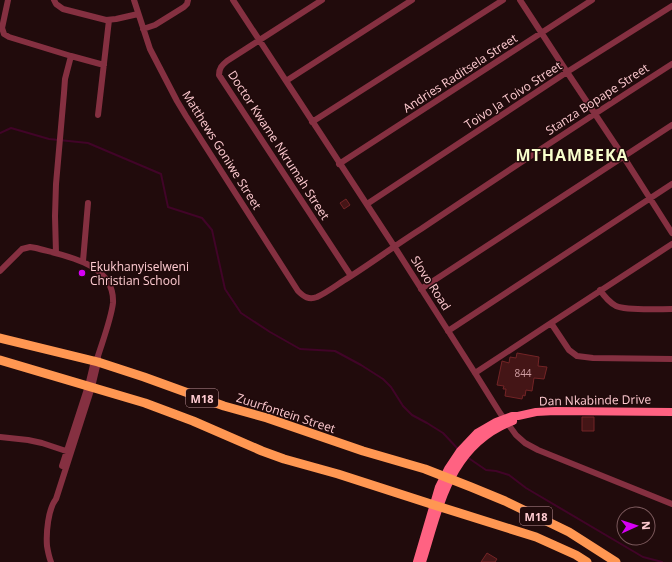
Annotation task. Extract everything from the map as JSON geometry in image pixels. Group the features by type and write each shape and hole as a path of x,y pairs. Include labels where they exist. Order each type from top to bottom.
{"main road":[{"name":"Zuurfontein Street","path":"0,338 97,360 224,406 267,418 363,451 447,477"},
{"name":"M18","path":"0,360 145,403 284,459 338,474 536,537 576,555 587,562"},
{"name":"M18","path":"447,477 505,501 569,532 616,562"}],"street":[{"path":"8,0 2,28 4,34 9,37 104,65"},
{"path":"54,0 56,4 63,9 109,20 116,20 138,14"},
{"path":"143,30 155,25 184,7 188,0"},
{"name":"Slovo Road","path":"233,0 339,164 367,204 476,373 505,421 516,435 531,448 672,504"},
{"name":"Doctor Kwame Nkrumah Street","path":"322,0 222,65 219,70 219,75 350,276"},
{"path":"286,81 412,0"},
{"path":"312,122 503,0"},
{"path":"520,0 672,233"},
{"name":"Andries Raditsela Street","path":"339,164 592,0"},
{"name":"Matthews Goniwe Street","path":"136,1 143,30 155,58 186,116 298,291 306,298 311,299"},
{"name":"Toivo Ja Toivo Street","path":"367,204 567,72 672,6"},
{"path":"98,116 109,20"},
{"path":"56,253 56,184 64,93 71,56"},
{"name":"Stanza Bopape Street","path":"311,299 350,276 672,64"},
{"path":"421,289 672,125"},
{"path":"448,331 672,184"},
{"path":"83,261 88,204"},
{"path":"476,373 672,244"},
{"path":"0,272 22,249 26,247 36,248 83,261 95,268 104,275 108,281 112,295 111,311 90,386 68,452 56,499 53,502 48,521 47,546 51,562"},
{"path":"600,290 611,303 620,308 672,309"},
{"path":"551,323 569,350 577,356 593,358 672,359"},
{"name":"Dan Nkabinde Drive","path":"437,506 445,489 447,477 455,463 465,455 472,442 489,433 505,421 514,421 518,416 554,410 672,412"},
{"path":"0,436 28,440 49,445 68,452"},
{"path":"416,562 437,506"},
{"path":"422,562 437,506"}],"building":[{"path":"346,199 350,205 344,209 340,203"},
{"path":"517,353 539,357 538,366 547,367 544,379 534,378 532,391 526,390 525,396 523,395 522,399 505,396 506,389 503,389 504,386 497,385 502,361 509,363 510,357 516,358"},
{"path":"582,417 594,417 594,431 582,431"},
{"path":"487,553 497,559 495,562 481,562"}],"waterway":[{"path":"0,133 11,128 49,139 88,143 161,174 168,207 202,218 212,230 225,289 241,313 300,349 335,351 361,365 383,379 391,387 403,406 412,415 443,433 458,449"},
{"path":"467,457 486,470 509,475 526,488 643,557 662,562"}],"place":[{"name":"Ekukhanyiselweni Christian School","path":"82,273"}],"district":[{"name":"MTHAMBEKA","path":"572,155"}]}
